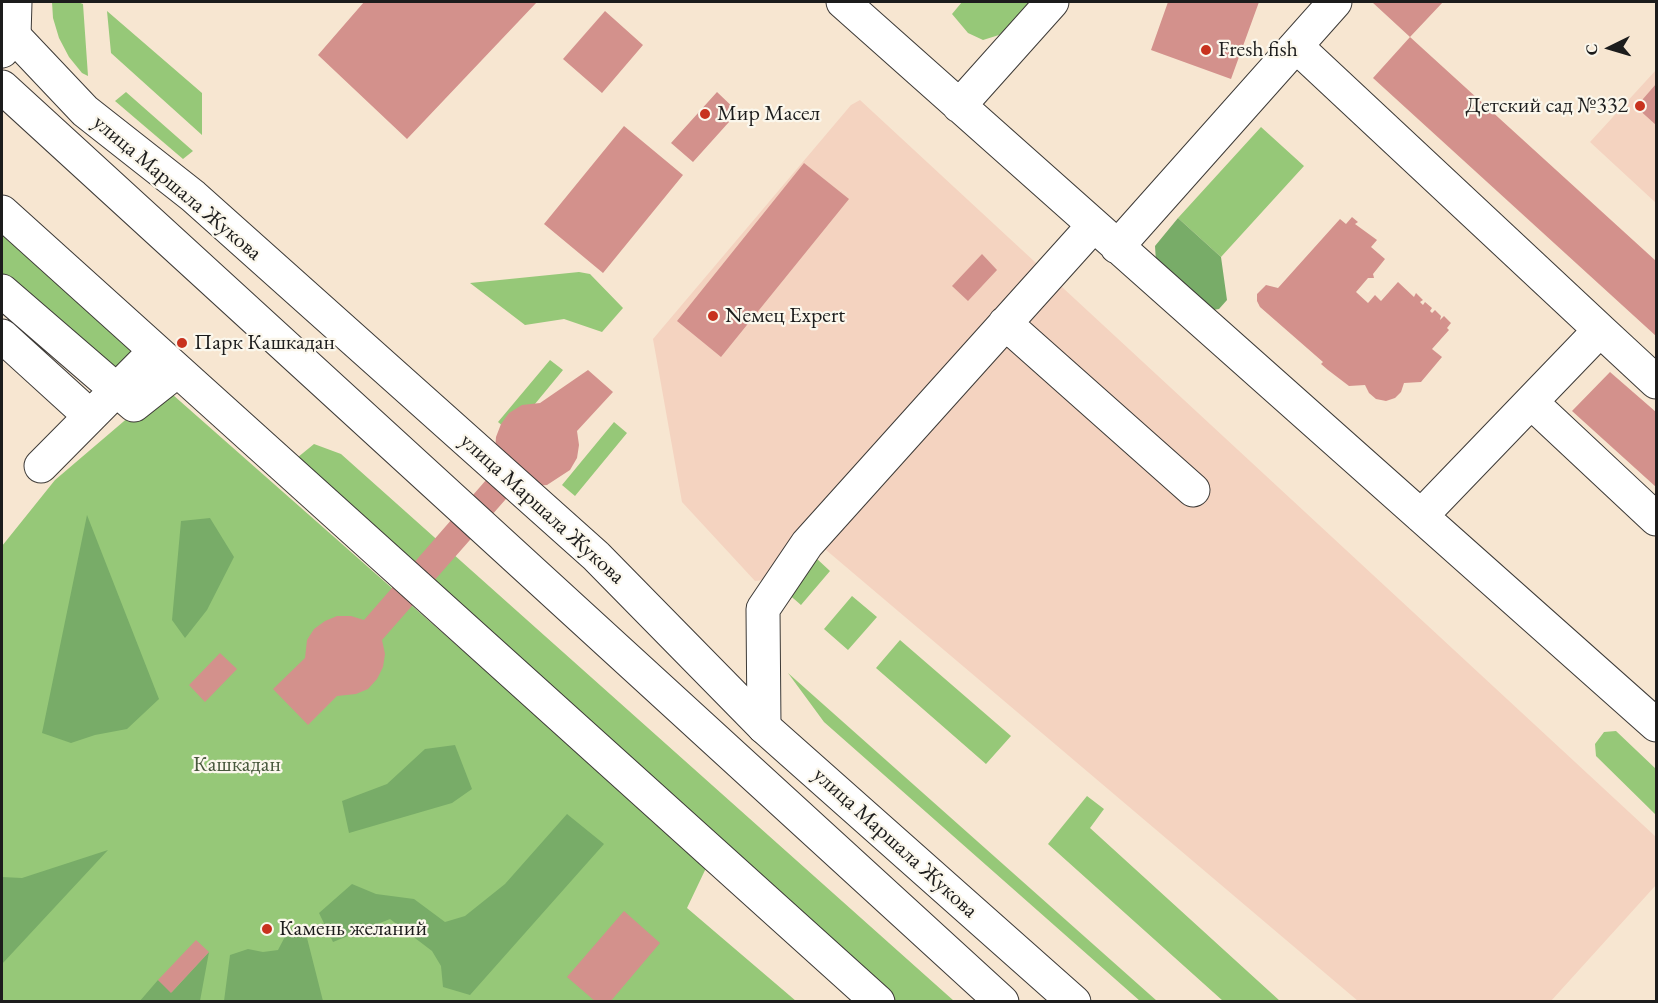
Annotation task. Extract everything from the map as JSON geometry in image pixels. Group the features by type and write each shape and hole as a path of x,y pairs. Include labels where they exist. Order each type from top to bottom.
{"main road":[{"path":"6,38 15,2"},
{"path":"843,2 1656,725"},
{"path":"959,106 1052,2"},
{"path":"1117,247 1335,2"},
{"name":"улица Маршала Жукова","path":"6,38 85,111 193,196 596,556 764,727 1074,1002"},
{"path":"1296,46 1656,381"},
{"name":"улица Маршала Жукова","path":"2,87 1002,1002"},
{"path":"2,212 878,1002"},
{"path":"764,727 763,609 807,544 1093,226"},
{"path":"2,291 117,390"},
{"path":"1005,323 1193,490"},
{"path":"1421,516 1600,330"},
{"path":"2,336 90,416"},
{"path":"40,466 117,390 166,361"},
{"path":"1531,402 1656,519"}],"shaded area":[{"name":"Детский сад №332","path":"1656,70 1656,203 1590,142"},
{"path":"860,100 1656,837 1656,885 1551,1001 1358,1001 806,533 764,580 755,581 682,502 653,339 851,105"}],"green space":[{"path":"52,2 83,4 88,76 82,73 69,57 59,38 53,18"},
{"path":"962,2 1035,2 999,35 983,40 968,33 952,14"},
{"path":"107,11 202,93 202,135 111,53"},
{"path":"126,92 193,151 183,159 115,101"},
{"path":"1261,127 1304,166 1221,257 1178,218"},
{"path":"1178,218 1221,257 1227,300 1219,309 1207,311 1156,262 1155,246"},
{"path":"2,232 153,368 141,392 2,278"},
{"path":"579,272 590,274 623,308 602,332 564,319 525,325 470,283"},
{"path":"550,360 563,370 511,433 498,422"},
{"name":"Кашкадан","path":"164,387 707,866 687,908 796,1001 2,1002 2,546 55,480"},
{"path":"614,422 627,433 575,496 562,485"},
{"path":"314,444 341,454 954,1001 896,1001 292,462"},
{"path":"87,515 159,699 127,729 95,735 71,743 42,733"},
{"path":"210,518 234,557 207,610 185,638 172,620 181,521"},
{"path":"816,558 830,571 801,605 786,592"},
{"path":"852,596 877,617 848,650 824,629"},
{"path":"900,640 1011,736 986,764 876,668"},
{"path":"788,673 1157,1001 1140,1001 824,722"},
{"path":"1616,731 1656,769 1656,815 1596,756 1595,744 1604,732"},
{"path":"455,745 472,789 452,803 349,833 342,801 387,784 425,749"},
{"path":"1087,796 1104,809 1090,828 1280,1001 1223,1001 1048,844"},
{"path":"567,814 604,844 470,995 443,987 441,966 432,951 390,919 333,942 319,913 352,884 376,894 414,899 445,922 465,916 505,884"},
{"path":"108,850 2,964 2,877 22,878"},
{"path":"304,926 323,1001 224,1001 230,955 248,949 263,952 278,950 289,929"},
{"path":"209,952 200,1001 139,1002 158,980 172,992"}],"building":[{"path":"364,2 537,2 407,139 318,55"},
{"path":"1168,2 1259,2 1231,79 1151,50"},
{"path":"1372,2 1443,2 1410,37"},
{"path":"605,11 643,45 602,93 563,59"},
{"path":"1410,37 1656,261 1656,336 1373,78"},
{"path":"1656,84 1656,125 1636,107"},
{"path":"717,92 738,112 693,162 671,143"},
{"path":"624,126 683,175 603,273 544,224"},
{"path":"804,163 849,199 721,357 677,321"},
{"path":"1352,217 1358,222 1355,224 1377,240 1371,247 1385,259 1373,274 1374,278 1368,278 1356,292 1368,303 1375,295 1381,301 1398,282 1414,297 1416,293 1423,300 1420,302 1423,305 1425,302 1432,308 1430,311 1432,313 1435,310 1441,316 1440,320 1444,316 1451,323 1447,328 1449,330 1432,349 1442,357 1421,382 1404,383 1401,392 1395,398 1386,401 1376,399 1365,385 1349,386 1328,370 1321,364 1323,362 1260,307 1257,301 1257,294 1266,285 1278,288 1340,219 1346,224"},
{"path":"982,254 997,270 968,301 952,286"},
{"path":"588,370 613,392 577,431 579,445 577,458 570,470 547,485 533,486 520,483 382,640 385,654 383,667 377,679 368,689 356,694 337,696 308,725 273,689 305,658 307,640 314,629 337,616 351,616 364,620 500,464 495,451 496,437 509,413 522,405 540,403"},
{"path":"1610,372 1656,412 1656,487 1572,411"},
{"path":"220,653 237,669 205,702 189,685"},
{"path":"624,911 660,943 610,1002 596,1002 567,977"},
{"path":"196,940 209,952 171,993 158,980"}],"place":[{"name":"Fresh fish","path":"1206,50"},
{"name":"Детский сад №332","path":"1640,106"},
{"name":"Мир Масел","path":"705,114"},
{"name":"Nемец Expert","path":"713,316"},
{"name":"Парк Кашкадан","path":"182,343"},
{"name":"Камень желаний","path":"267,929"}]}
